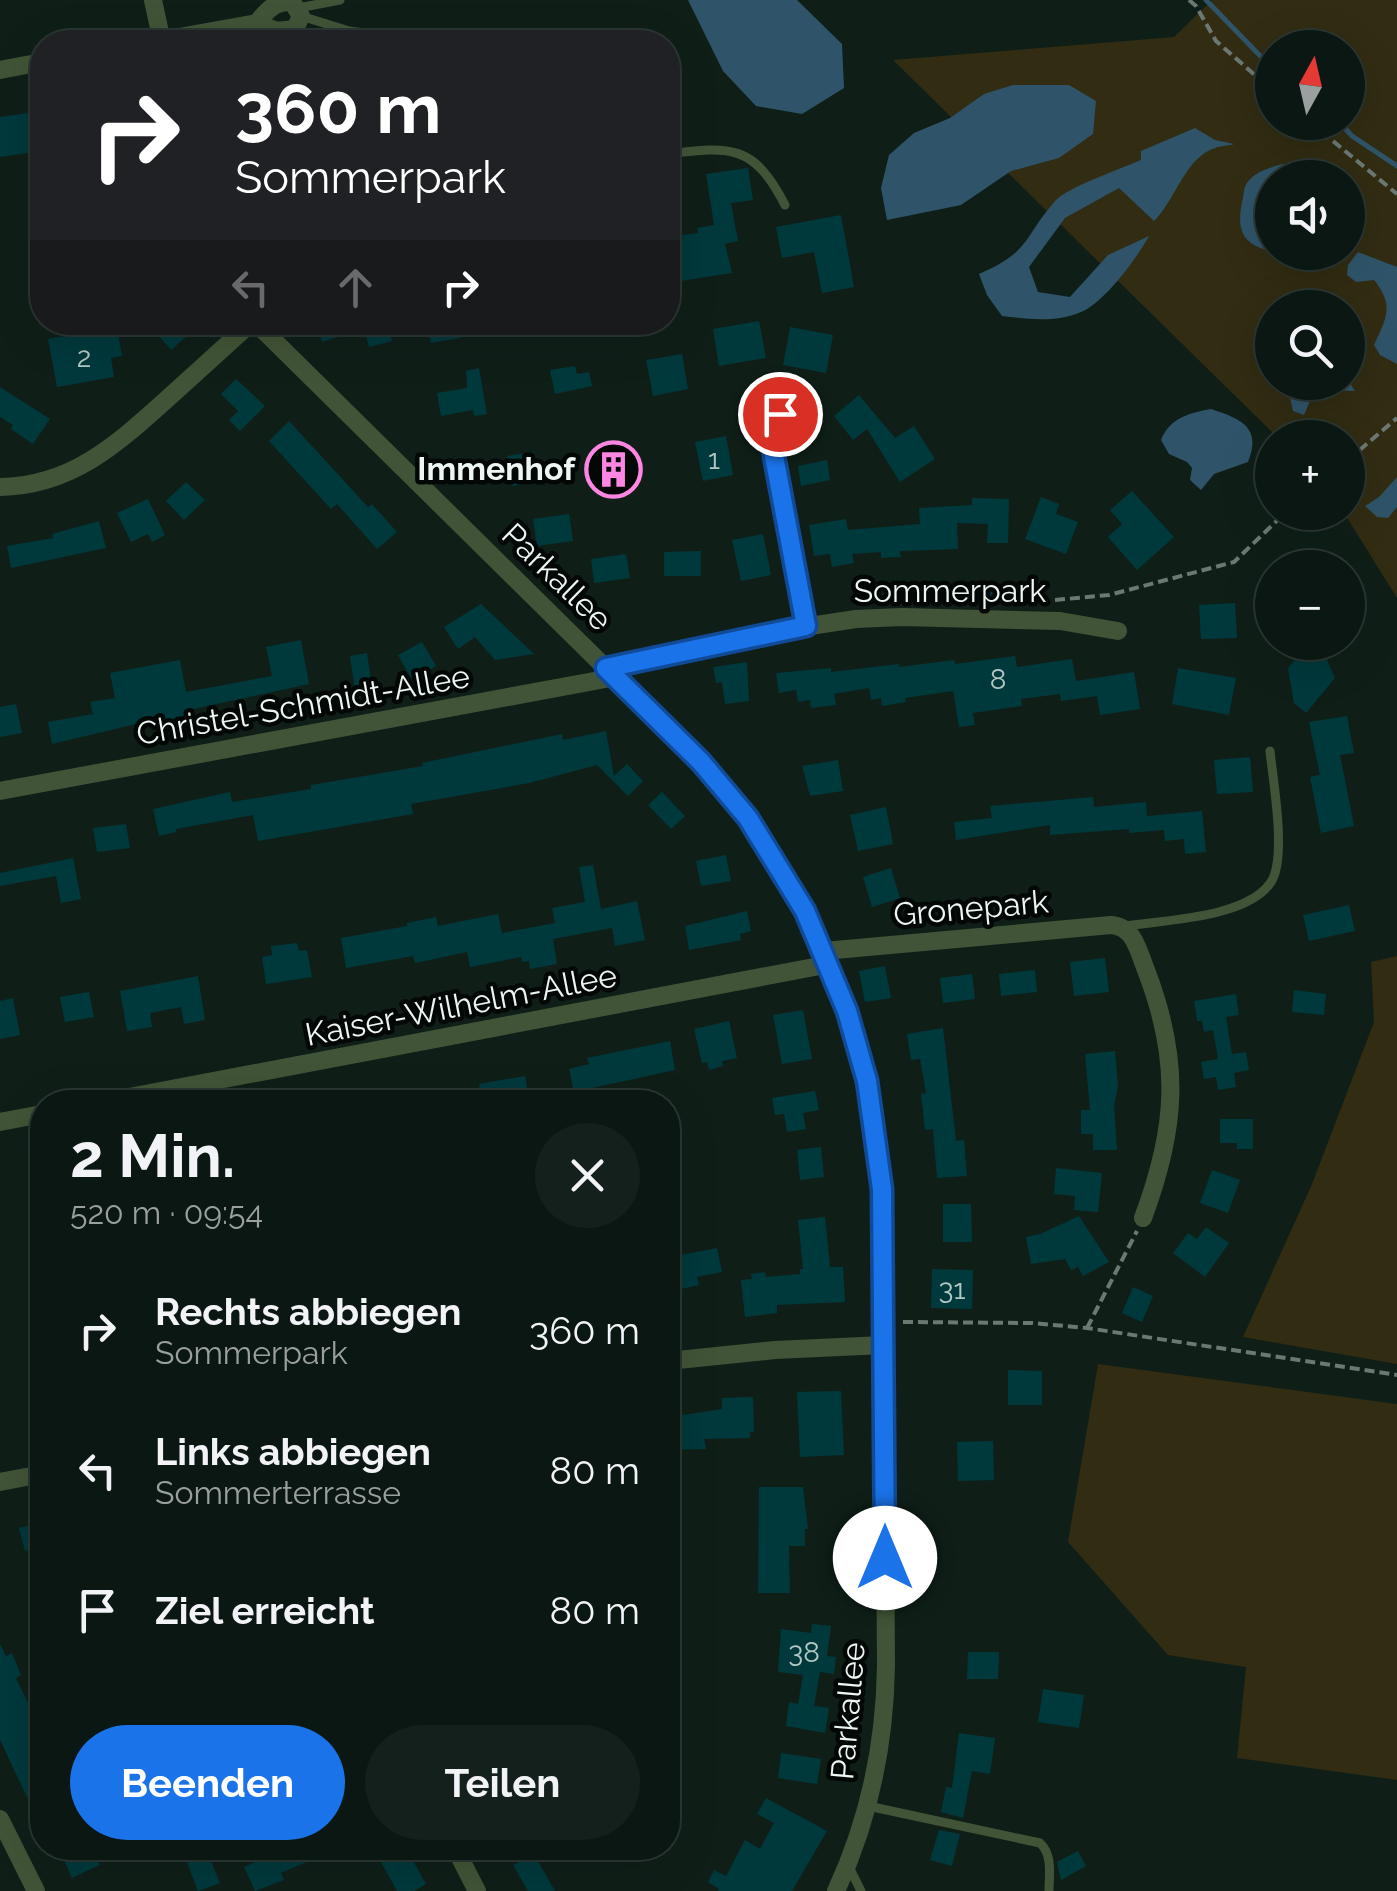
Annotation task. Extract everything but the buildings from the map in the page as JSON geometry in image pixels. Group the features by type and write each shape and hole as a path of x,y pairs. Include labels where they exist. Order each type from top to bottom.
{"street":[{"path":"152,0 156,30"},
{"path":"257,23 276,4 296,6 294,29 290,30"},
{"path":"221,30 257,23 274,30"},
{"path":"0,70 30,64"},
{"path":"0,487 46,481 94,461 239,335"},
{"name":"Parkallee","path":"266,335 701,762 748,818 788,879 827,958 858,1046 874,1117 882,1189 884,1322 886,1683 882,1736 868,1806 836,1891"},
{"path":"771,440 806,626"},
{"name":"Sommerpark","path":"611,672 806,626 902,617 1060,621 1118,631"},
{"name":"Christel-Schmidt-Allee","path":"0,791 611,672"},
{"path":"1122,926 1134,938 1158,1003 1171,1070 1168,1138 1143,1218"},
{"name":"Gronepark","path":"827,958 1122,926"},
{"name":"Kaiser-Wilhelm-Allee","path":"163,1090 827,958"},
{"path":"0,1122 30,1116"},
{"path":"680,1360 884,1345"},
{"path":"0,1482 30,1476"},
{"path":"0,1820 36,1891"},
{"path":"461,1860 477,1891"}],"lane":[{"path":"296,6 340,0"},
{"path":"296,6 349,30"},
{"path":"680,152 715,148 739,153 760,164 785,205"},
{"name":"Gronepark","path":"1122,926 1216,914 1251,898 1271,882 1278,856 1270,751"},
{"path":"868,1806 1040,1843 1049,1862 1048,1891"},
{"path":"848,1865 861,1891"}],"path":[{"path":"1189,0 1216,42 1255,75"},
{"path":"1332,140 1397,194"},
{"path":"1365,445 1397,418"},
{"path":"1054,600 1108,595 1234,562 1267,530"},
{"path":"1087,1328 1143,1218"},
{"path":"884,1322 1032,1323 1087,1328 1397,1375"}],"shaded area":[{"path":"1212,0 1397,0 1397,598 1355,530 1365,530 1365,420 1260,420 893,60 1174,37"},
{"path":"1397,956 1397,1364 1243,1337 1312,1184 1374,1022 1371,962"},
{"path":"1098,1364 1397,1404 1397,1780 1237,1758 1246,1667 1168,1655 1068,1542"}],"water":[{"path":"688,0 797,0 842,44 844,88 802,114 756,106 723,71"},
{"path":"1013,85 1069,85 1096,101 1093,134 1059,158 1011,171 961,205 887,220 881,188 889,155 914,133 950,118 984,94"},
{"path":"1195,128 1215,140 1234,144 1213,149 1193,163 1154,221 1119,188 1065,218 1029,267 1038,292 1070,297 1108,255 1149,236 1100,299 1081,312 1061,318 1002,316 987,295 979,274 1018,250 1062,195 1141,160 1141,151"},
{"path":"1255,176 1255,245 1241,226 1241,208 1250,179"},
{"path":"1365,255 1397,267 1397,364 1380,355 1374,345 1386,312 1381,289 1374,280 1356,282 1347,275 1348,270 1365,270"},
{"path":"1291,400 1310,400 1304,415 1293,411"},
{"path":"1211,409 1246,426 1252,450 1248,462 1214,474 1201,490 1190,480 1192,468 1169,454 1161,440 1181,418"},
{"path":"1397,477 1397,507 1388,518 1377,517 1365,506"}],"waterway":[{"path":"1206,0 1255,50"},
{"path":"1358,140 1397,166"}],"place":[{"name":"Immenhof","path":"614,469"}],"route":[{"path":"780,414 783,426 771,440 806,626 606,668 701,762 768,848 821,944 858,1046 874,1117 882,1189 885,1558"}]}
